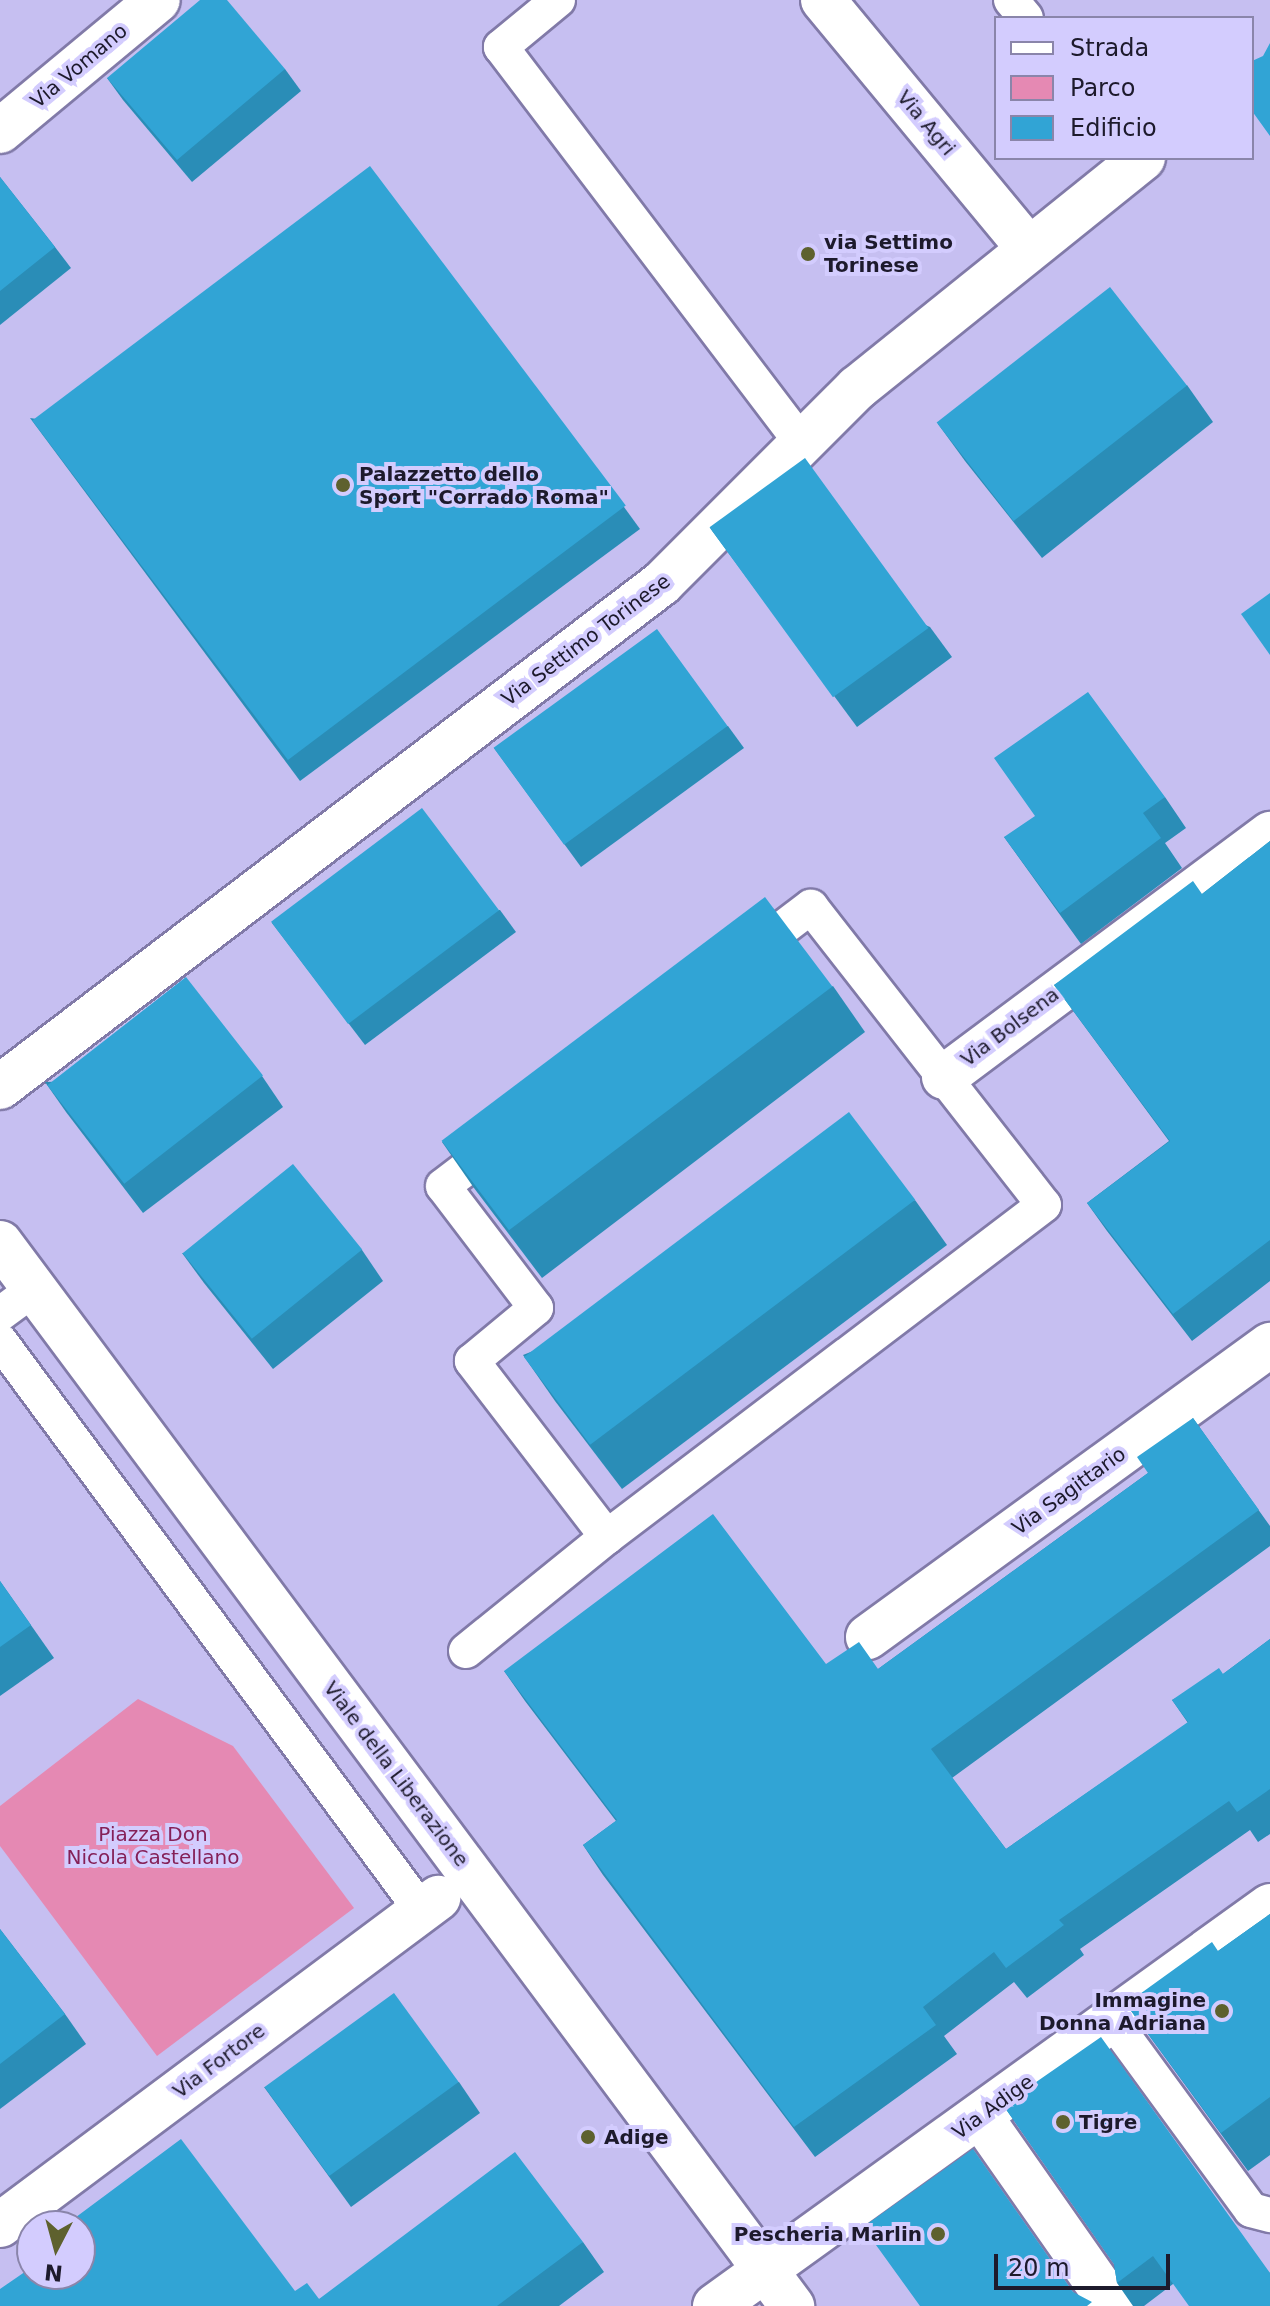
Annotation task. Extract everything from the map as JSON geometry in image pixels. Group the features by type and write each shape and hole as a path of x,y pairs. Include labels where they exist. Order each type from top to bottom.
{"street":[{"name":"Via Vomano","path":"0,131 158,0"},
{"name":"Via Agri","path":"823,0 1027,247"},
{"name":"Via Settimo Torinese","path":"0,1087 662,583 801,442 1027,247 1140,160"},
{"name":"Via Bolsena","path":"944,1077 1270,834"},
{"name":"Viale della Liberazione","path":"0,1243 17,1302 792,2306"},
{"name":"Via Sagittario","path":"868,1637 1270,1345"},
{"name":"Via Fortore","path":"0,2225 430,1904"},
{"name":"Via Adige","path":"715,2306 1112,2020 1266,1917"},
{"path":"980,2116 1113,2306"}],"lane":[{"path":"558,0 501,47 801,442"},
{"path":"1011,0 1024,16"},
{"path":"466,1651 607,1537 1044,1205 811,907 443,1186 536,1308 472,1361 607,1537"},
{"path":"0,1341 430,1904"},
{"path":"1112,2020 1251,2210 1270,2215"}],"green space":[{"name":"Piazza Don Nicola Castellano","path":"138,1699 233,1746 354,1908 157,2056 0,1846 0,1806"}],"building":[{"path":"200,0 227,0 285,69 177,160 107,78"},
{"path":"1270,43 1270,136 1254,114 1254,60 1263,56"},
{"name":"Palazzetto dello Sport \"Corrado Roma\"","path":"370,166 626,505 288,760 32,421"},
{"path":"0,177 55,247 0,291"},
{"path":"1110,287 1187,386 1014,521 937,422"},
{"path":"805,458 928,628 833,697 710,527"},
{"path":"1270,593 1270,655 1241,614"},
{"path":"657,629 728,726 564,845 494,748"},
{"path":"1088,692 1165,797 1143,813 1161,838 1060,913 1004,837 1035,816 994,758"},
{"path":"422,808 499,910 348,1024 271,922"},
{"path":"1270,841 1270,1240 1173,1314 1087,1203 1170,1141 1054,985 1193,881 1202,894"},
{"path":"765,897 832,986 509,1230 442,1141"},
{"path":"186,977 263,1076 124,1184 47,1085"},
{"path":"849,1112 915,1200 590,1445 524,1357"},
{"path":"293,1164 362,1249 252,1339 183,1253"},
{"path":"1193,1418 1259,1510 931,1749 1006,1849 1188,1722 1172,1700 1219,1668 1223,1674 1270,1639 1270,1789 1237,1812 1229,1801 1059,1920 1064,1925 1006,1968 994,1952 923,2007 936,2025 794,2127 583,1845 617,1820 504,1671 713,1514 826,1664 859,1642 878,1669 1148,1473 1137,1457"},
{"path":"0,1581 31,1625 0,1647"},
{"path":"1270,1914 1270,2097 1221,2133 1126,2004 1212,1942 1218,1951"},
{"path":"0,1929 65,2014 0,2064"},
{"path":"394,1993 459,2082 329,2176 265,2087"},
{"path":"1101,2037 1270,2273 1270,2306 1189,2306 1153,2256 1117,2283 1114,2264 1003,2105"},
{"path":"181,2139 295,2291 307,2283 319,2299 515,2152 583,2242 497,2306 0,2306 0,2289 16,2278 16,2290 96,2290 96,2210 86,2210"},
{"path":"973,2149 1073,2292 1092,2302 1087,2306 920,2306 863,2227"}],"place":[{"name":"via Settimo Torinese","path":"808,254"},
{"name":"Palazzetto dello Sport \"Corrado Roma\"","path":"343,485"},
{"name":"Immagine Donna Adriana","path":"1222,2011"},
{"name":"Tigre","path":"1063,2122"},
{"name":"Adige","path":"588,2137"},
{"name":"Pescheria Marlin","path":"938,2234"}]}
